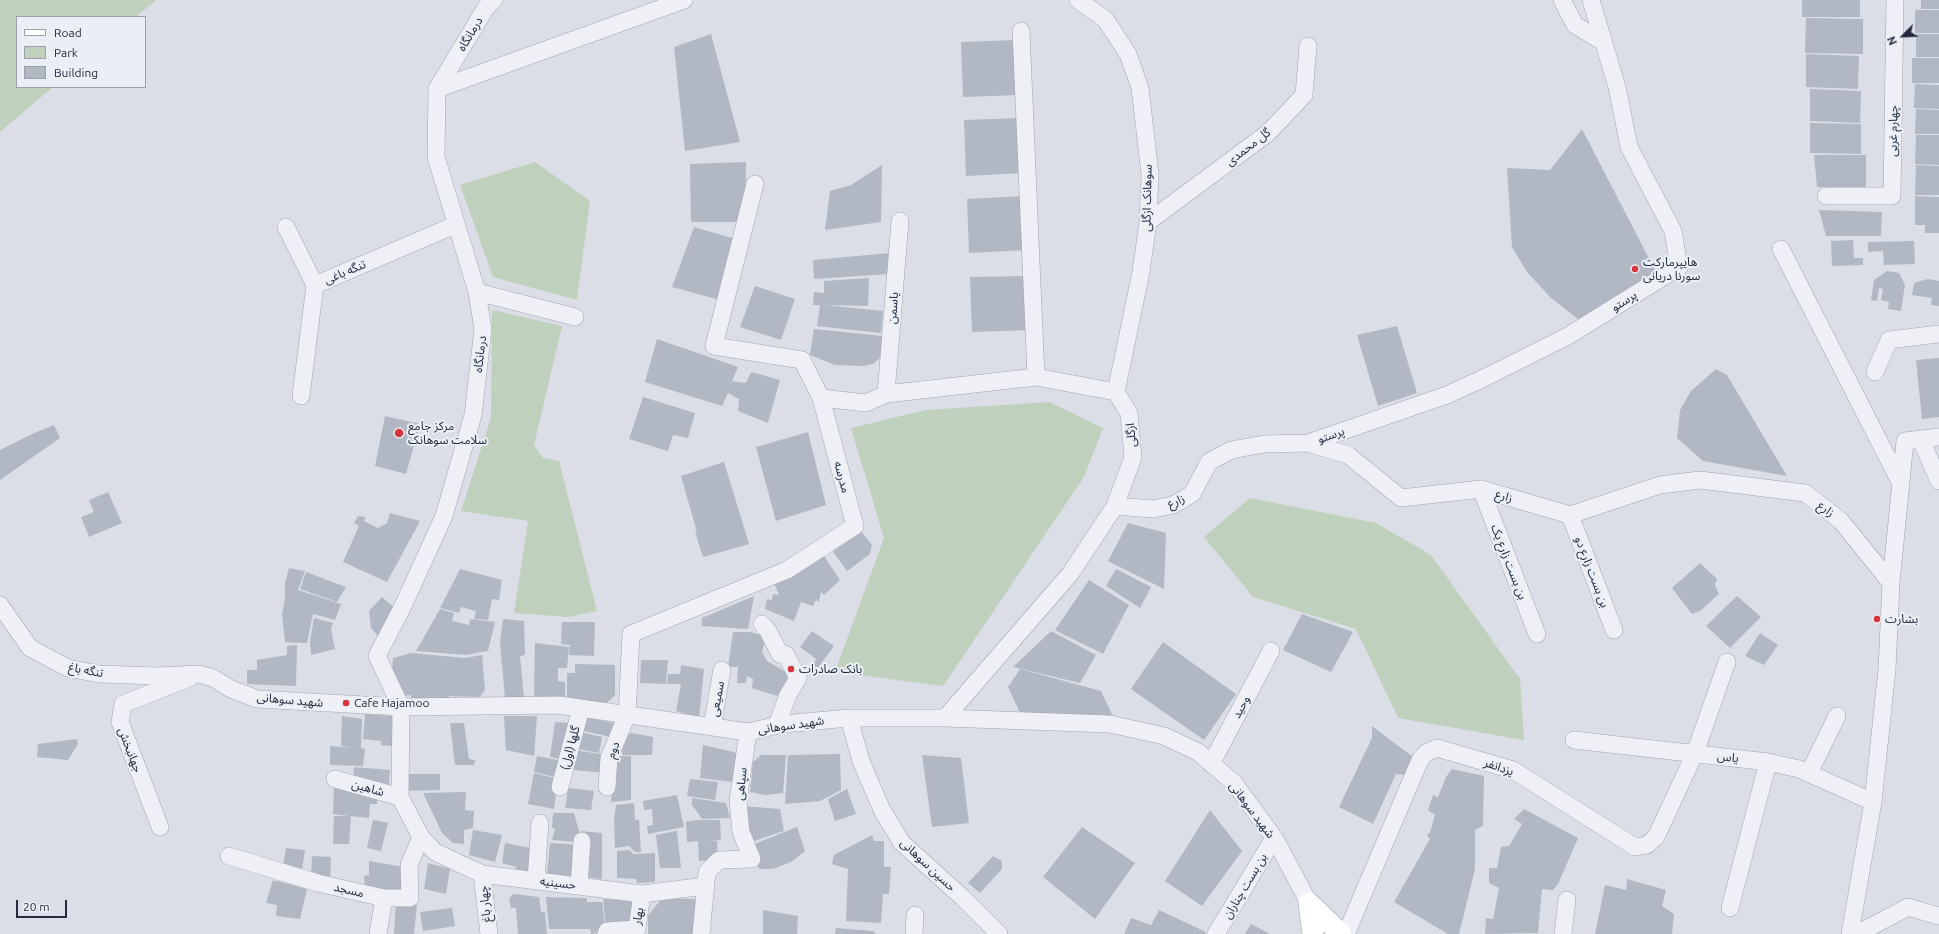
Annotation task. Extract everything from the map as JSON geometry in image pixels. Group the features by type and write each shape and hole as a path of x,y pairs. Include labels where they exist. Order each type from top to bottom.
{"main road":[{"name":"شهید سوهانی","path":"1309,903 1313,934"},
{"name":"شهید سوهانی","path":"1309,903 1342,934"}],"street":[{"name":"درمانگاه","path":"401,707 377,656 403,606 444,516 474,415 483,329 477,292 455,224 436,157 437,89 487,6 494,0"},
{"path":"437,89 684,0"},
{"name":"سوهانک ازگلی","path":"1078,0 1104,19 1128,54 1140,88 1150,174 1148,222 1140,272 1116,392"},
{"path":"1562,0 1575,25 1603,42"},
{"name":"پرستو","path":"1308,443 1447,395 1486,378 1568,336 1680,267 1673,231 1629,148 1617,87 1591,0"},
{"name":"چهارم غربی","path":"1826,196 1892,196 1895,0"},
{"path":"1021,31 1036,377"},
{"name":"گل محمدی","path":"1148,222 1268,133 1304,95 1308,46"},
{"name":"مدرسه","path":"627,715 631,634 787,570 855,526 821,398 802,360 714,346 755,184"},
{"name":"یاسمن","path":"886,394 900,221"},
{"name":"تنگه باغی","path":"301,396 316,285 455,224"},
{"path":"286,227 316,285"},
{"path":"1781,249 1901,484"},
{"path":"477,292 575,317"},
{"path":"1875,372 1889,340 1939,334"},
{"path":"821,398 866,403 886,394 1036,377 1116,392"},
{"name":"ازگلی","path":"945,718 1070,574 1115,506 1133,457 1129,413 1116,392"},
{"path":"1850,934 1874,802 1887,669 1891,584 1905,441 1939,437"},
{"path":"1921,440 1939,481"},
{"name":"زارع","path":"1115,506 1153,509 1173,505 1192,494 1209,462 1232,450 1264,444 1308,443 1348,455 1402,498 1481,489 1570,515 1660,485 1700,480 1805,493 1841,521 1891,584"},
{"name":"بن بست زارع یک","path":"1481,489 1537,634"},
{"name":"بن بست زارع دو","path":"1570,515 1614,630"},
{"name":"تنگه باغ","path":"0,605 30,648 68,668 99,674 157,676 199,674"},
{"path":"762,624 768,631 780,654 786,655 798,678 788,695 777,725"},
{"name":"وحید","path":"1211,764 1271,651"},
{"name":"یزدانفر","path":"1346,934 1420,760 1426,753 1437,748 1513,770 1635,847 1647,845 1656,837 1695,753 1727,662"},
{"name":"سمیعی","path":"712,727 722,670"},
{"name":"شهید سوهانی","path":"199,674 213,678 231,689 257,699 401,707 559,704 748,732 777,725 849,718 945,718 1110,724 1164,736 1198,752 1234,783 1274,838 1309,903"},
{"name":"جهانبخش","path":"160,827 120,722 123,704 166,689 199,674"},
{"path":"400,797 401,707"},
{"name":"گلها (اول)","path":"560,787 581,708"},
{"name":"دوم","path":"606,787 609,758 627,715"},
{"path":"1809,773 1837,716"},
{"name":"حسین سوهانی","path":"849,718 861,762 882,810 902,843 962,896 999,934"},
{"name":"سپاهی","path":"705,886 707,872 719,860 752,859 742,832 738,800 748,732"},
{"name":"یاس","path":"1574,740 1768,762 1799,769 1874,802"},
{"path":"1730,908 1768,762"},
{"name":"شاهین","path":"335,779 400,797"},
{"name":"حسینیه","path":"400,797 421,838 434,852 482,874 642,894 705,886"},
{"path":"536,880 540,823"},
{"name":"مسجد","path":"229,856 318,883 384,898 410,898 409,865 421,838"},
{"name":"بن بست چناران","path":"1216,934 1274,838"},
{"path":"579,886 582,841"},
{"name":"چهار باغ","path":"482,874 488,934"},
{"path":"700,934 705,886"},
{"name":"بهار","path":"606,934 606,931 637,930 642,894"},
{"path":"378,934 384,898"},
{"path":"1563,934 1567,900"},
{"path":"1857,934 1908,907 1939,916"},
{"path":"914,934 915,915"}],"green space":[{"path":"0,0 156,0 137,16 16,16 16,88 52,88 0,132"},
{"path":"535,162 590,201 577,300 493,277 460,185"},
{"path":"492,310 562,326 534,445 543,458 559,461 597,611 568,617 514,613 528,521 461,511 491,418"},
{"path":"1049,402 1103,428 1084,477 943,686 835,672 884,538 851,428 926,410"},
{"path":"1250,498 1376,523 1431,555 1520,679 1524,740 1398,718 1356,629 1253,597 1204,537"}],"building":[{"path":"1802,0 1860,0 1860,17 1802,17"},
{"path":"1921,0 1939,0 1939,9 1921,9"},
{"path":"1915,10 1939,10 1939,33 1915,33"},
{"path":"1806,18 1863,19 1863,54 1805,53"},
{"path":"711,34 740,142 685,151 674,47"},
{"path":"1916,34 1939,34 1939,57 1916,57"},
{"path":"1017,40 1020,95 963,97 961,42"},
{"path":"1806,54 1859,56 1858,89 1806,87"},
{"path":"1912,58 1939,58 1939,83 1912,83"},
{"path":"1915,84 1939,85 1939,109 1914,108"},
{"path":"1810,89 1861,91 1860,123 1810,121"},
{"path":"1916,109 1939,110 1939,134 1915,134"},
{"path":"1020,118 1023,173 966,176 964,120"},
{"path":"1810,123 1861,124 1861,154 1810,153"},
{"path":"1582,129 1656,272 1578,319 1551,298 1527,272 1512,247 1507,168 1550,170"},
{"path":"1916,135 1939,135 1939,165 1915,164"},
{"path":"1814,155 1866,155 1866,187 1817,187"},
{"path":"746,162 745,222 691,222 690,164"},
{"path":"882,165 881,222 825,230 830,191 851,185"},
{"path":"1916,165 1939,166 1939,195 1915,195"},
{"path":"1026,196 1027,250 969,253 967,199"},
{"path":"1915,196 1939,197 1939,233 1925,233 1925,225 1915,225"},
{"path":"1819,210 1882,212 1881,236 1826,236"},
{"path":"694,227 746,242 720,300 672,287"},
{"path":"1853,240 1854,258 1863,258 1863,265 1832,266 1831,241"},
{"path":"1914,241 1915,264 1884,265 1883,251 1868,252 1868,242"},
{"path":"890,253 889,274 814,279 813,260"},
{"path":"1887,271 1899,273 1905,285 1901,311 1888,309 1889,302 1881,300 1883,289 1879,288 1877,301 1871,300 1874,280"},
{"path":"1029,276 1030,330 972,332 970,277"},
{"path":"869,278 868,306 824,305 883,311 881,333 817,326 820,305 813,305 814,292 824,293 824,281"},
{"path":"1928,279 1939,281 1939,306 1931,305 1932,298 1912,295 1914,283"},
{"path":"755,286 795,299 781,340 740,327"},
{"path":"1397,326 1417,393 1378,406 1357,335"},
{"path":"814,329 882,336 880,358 873,364 863,366 835,365 810,355"},
{"path":"657,339 738,367 732,381 746,383 751,372 780,380 768,423 738,411 739,399 728,393 722,406 645,382"},
{"path":"1939,358 1939,417 1922,419 1916,360"},
{"path":"1716,369 1727,375 1787,476 1703,461 1677,438 1680,410 1691,391"},
{"path":"643,397 695,413 688,438 673,435 668,451 629,439"},
{"name":"مرکز جامع سلامت سوهانک","path":"385,416 420,424 406,474 375,466"},
{"path":"54,425 60,438 0,480 0,450"},
{"path":"808,432 826,505 776,521 756,447"},
{"path":"724,462 749,544 703,557 681,476"},
{"path":"108,492 122,523 89,537 81,517 94,512 89,500"},
{"path":"390,513 420,521 387,582 343,562 359,526 354,523 358,516 365,517 364,521 378,528 387,523"},
{"path":"1128,523 1166,533 1164,589 1108,561"},
{"path":"861,531 872,545 870,554 847,571 832,550"},
{"path":"824,556 840,580 824,595 821,592 819,602 816,600 813,606 801,602 794,621 765,609 767,599 772,600 773,594 779,595 774,583"},
{"path":"1700,563 1717,579 1715,585 1719,594 1700,611 1692,614 1672,588"},
{"path":"289,568 305,571 298,590 341,604 335,620 313,614 307,643 285,642 282,614 285,599 285,583"},
{"path":"460,569 502,580 499,600 492,599 488,620 474,619 476,611 461,607 459,613 440,608"},
{"path":"1116,569 1151,587 1140,608 1106,586"},
{"path":"306,572 346,587 337,602 300,589"},
{"path":"1089,580 1129,605 1103,654 1055,630"},
{"path":"754,596 748,629 702,626 702,618"},
{"path":"1737,596 1761,617 1730,648 1706,626"},
{"path":"382,597 397,610 378,636 371,628 369,611"},
{"path":"440,609 454,613 452,621 469,625 470,619 495,622 488,651 466,655 416,651"},
{"path":"1302,614 1353,632 1331,672 1283,650"},
{"path":"314,618 333,623 331,629 335,649 311,655 310,641"},
{"path":"503,619 524,621 525,655 520,656 524,697 505,698 500,643"},
{"path":"562,622 595,622 594,656 569,655 570,645 561,644"},
{"path":"812,631 834,646 817,669 813,665 816,659 800,647"},
{"path":"1051,631 1096,655 1080,683 1013,667"},
{"path":"733,632 749,632 766,636 762,652 767,661 791,675 777,696 752,688 753,679 747,676 746,683 737,683 738,667 728,667"},
{"path":"1760,633 1778,645 1764,665 1745,656"},
{"path":"1163,642 1236,694 1204,740 1131,689"},
{"path":"535,643 569,647 567,668 558,668 558,681 565,682 565,700 534,697"},
{"path":"297,645 296,686 247,684 247,670 257,670 257,660 287,655 287,646"},
{"path":"411,653 465,658 482,655 485,690 480,697 449,696 449,699 411,699 411,695 399,696 391,683 393,658"},
{"path":"641,660 668,660 666,684 640,683"},
{"path":"575,664 615,665 615,695 607,703 567,700 567,673 575,673"},
{"path":"681,665 704,669 699,718 676,711 681,684 667,684 668,674 680,674"},
{"path":"1020,669 1101,691 1115,721 1021,715 1008,687"},
{"path":"365,714 393,716 392,746 381,745 381,741 363,739"},
{"path":"342,716 362,719 361,748 365,749 363,766 330,765 330,746 352,748 341,746"},
{"path":"504,716 537,716 534,756 506,750"},
{"path":"583,717 615,723 611,737 579,730"},
{"path":"555,722 575,723 565,760 550,757"},
{"path":"450,723 464,723 469,759 475,760 474,765 455,765"},
{"path":"1372,726 1413,757 1405,775 1396,774 1373,824 1339,807 1372,738"},
{"path":"576,731 602,737 599,753 573,748"},
{"path":"631,733 653,737 652,755 622,755 623,740"},
{"path":"77,739 78,744 68,760 37,757 38,744"},
{"path":"703,745 738,753 733,782 700,778"},
{"path":"575,750 606,755 605,773 574,770"},
{"path":"840,754 841,790 820,801 785,804 788,755"},
{"path":"761,755 786,755 783,793 765,795 750,792 753,762"},
{"path":"922,755 961,758 969,823 932,827"},
{"path":"537,756 563,761 559,778 534,772"},
{"path":"616,756 631,756 631,800 611,802"},
{"path":"354,767 390,770 389,785 353,781"},
{"path":"1452,769 1484,776 1483,826 1475,830 1475,869 1459,934 1448,934 1394,902 1430,839 1427,835 1430,832 1435,815 1428,810 1433,795 1438,797 1446,777"},
{"path":"534,773 558,779 554,809 528,804"},
{"path":"405,774 440,774 440,790 406,791"},
{"path":"690,779 718,782 715,800 687,796"},
{"path":"334,786 378,793 377,804 370,804 369,818 351,816 349,844 333,844 334,816 349,816 333,814"},
{"path":"568,788 594,791 591,810 565,808"},
{"path":"847,789 856,814 835,821 828,799"},
{"path":"466,792 465,810 474,811 473,828 464,830 464,844 453,843 442,833 423,793"},
{"path":"677,795 684,827 648,834 647,826 653,825 652,809 644,810 643,801"},
{"path":"692,798 726,803 730,818 702,819 692,805"},
{"path":"634,803 635,820 639,820 641,852 635,852 629,846 615,848 614,818 616,805"},
{"path":"742,806 780,809 784,831 751,842"},
{"path":"1524,809 1578,838 1558,884 1553,890 1542,889 1538,933 1485,934 1486,918 1493,919 1499,888 1489,883 1489,868 1497,868 1501,847 1509,846 1522,824 1514,819"},
{"path":"1210,810 1242,851 1202,906 1165,881"},
{"path":"553,813 574,813 579,831 578,842 552,840 555,829 552,828"},
{"path":"373,820 388,823 381,851 367,848"},
{"path":"697,820 720,820 721,840 707,841 717,841 718,860 699,861 698,841 687,842 686,822"},
{"path":"797,827 805,851 791,862 773,869 759,869 752,845"},
{"path":"1082,827 1135,863 1095,919 1043,877"},
{"path":"473,830 502,835 495,862 469,855"},
{"path":"581,831 602,833 602,879 585,877"},
{"path":"677,831 681,868 660,868 656,835"},
{"path":"872,835 874,841 884,841 884,867 891,867 889,894 883,894 881,923 846,921 848,869 832,864 834,855"},
{"path":"505,843 536,849 534,878 515,875 516,867 502,863"},
{"path":"550,843 578,845 577,878 547,874"},
{"path":"286,848 305,850 301,876 282,871"},
{"path":"630,850 633,854 655,853 655,882 637,883 636,879 617,878 617,851"},
{"path":"312,856 331,857 330,883 311,878"},
{"path":"993,856 1002,861 1002,869 980,893 968,883"},
{"path":"369,861 404,867 406,893 365,887 364,876 369,875"},
{"path":"428,863 450,869 446,894 424,889"},
{"path":"1627,879 1666,890 1662,906 1674,914 1672,934 1595,934 1605,885 1626,890"},
{"path":"273,880 307,889 300,919 276,916 277,905 266,903"},
{"path":"513,894 539,897 541,912 545,912 547,934 518,934 516,908 511,908 509,899"},
{"path":"546,897 587,898 587,902 602,902 606,932 591,934 590,929 549,929"},
{"path":"662,898 694,899 700,905 698,934 648,934 648,916"},
{"path":"603,899 636,901 632,926 606,928"},
{"path":"396,902 417,904 414,934 394,934"},
{"path":"452,908 455,926 423,931 420,912"},
{"path":"763,910 798,916 797,934 763,934"},
{"path":"1159,910 1206,932 1205,934 1124,934 1131,918 1151,925"},
{"path":"1251,924 1270,934 1245,934"},
{"path":"836,928 873,931 876,934 835,934"}],"place":[{"name":"هایپرمارکت سورنا دریانی","path":"1635,269"},
{"name":"مرکز جامع سلامت سوهانک","path":"399,433"},
{"name":"بشارت","path":"1877,619"},
{"name":"بانک صادرات","path":"791,669"},
{"name":"Cafe Hajamoo","path":"346,703"}]}
